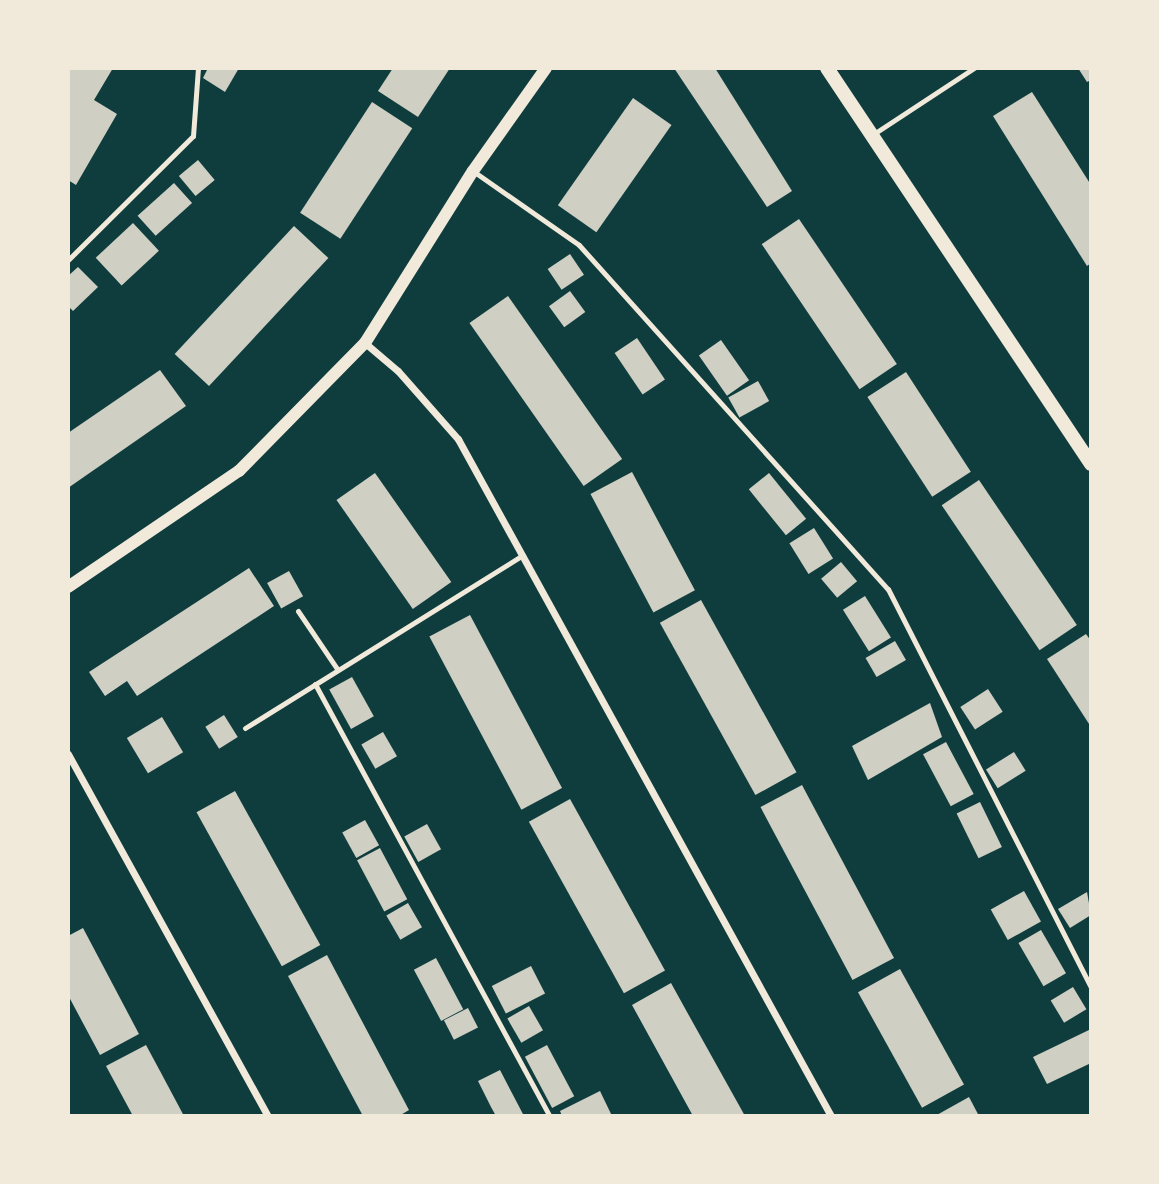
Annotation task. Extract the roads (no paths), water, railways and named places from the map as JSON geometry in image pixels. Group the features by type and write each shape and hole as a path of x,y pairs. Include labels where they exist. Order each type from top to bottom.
{"main road":[{"path":"827,68 1091,464"}],"street":[{"path":"68,587 239,471 365,343 473,172 546,68"},
{"path":"365,343 398,371 458,439 831,1116"},
{"path":"68,754 268,1116"}],"lane":[{"path":"68,260 193,136 198,68"},
{"path":"872,135 974,68"},
{"path":"473,172 579,245 888,589 1091,988"},
{"path":"245,728 523,555"},
{"path":"298,611 338,670"},
{"path":"315,684 550,1116"}]}
